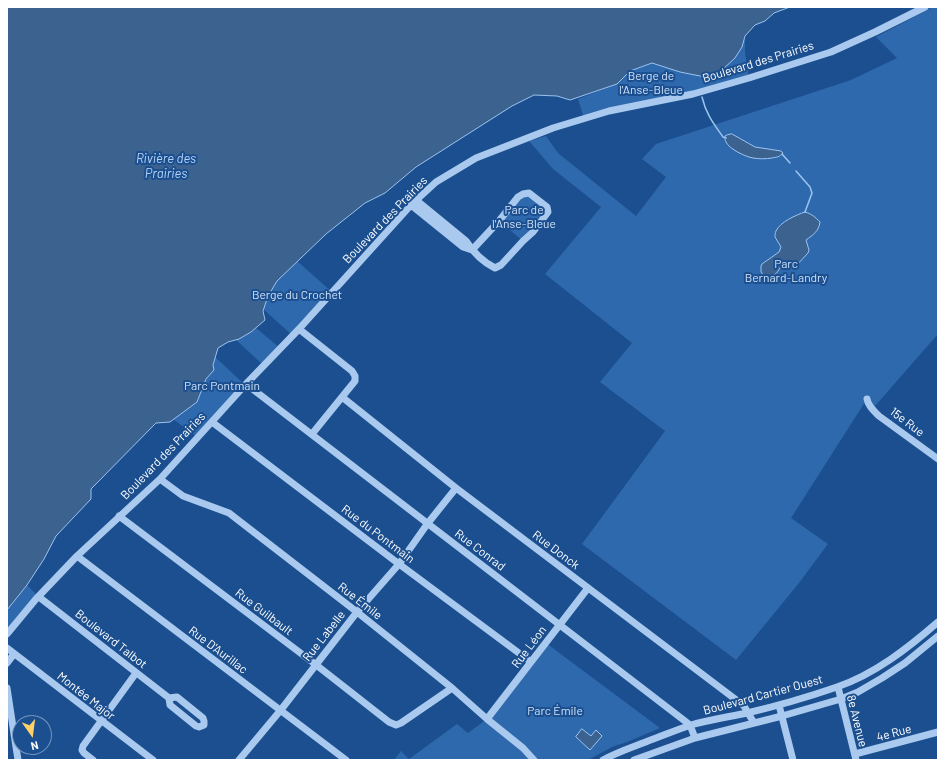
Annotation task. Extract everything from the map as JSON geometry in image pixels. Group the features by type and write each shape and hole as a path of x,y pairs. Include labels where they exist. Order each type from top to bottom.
{"street":[{"name":"Boulevard des Prairies","path":"7,634 38,597 77,556 160,479 413,202 436,182 476,158 553,128 609,111 692,94 831,52 925,7"},
{"path":"413,202 466,241 472,250 495,268 501,265 533,232 548,212 547,207 529,193 523,194 518,197 499,221 472,250"},
{"path":"298,328 352,371 355,376 355,380 342,398 312,434"},
{"name":"Rue Conrad","path":"246,384 690,725"},
{"name":"Rue Donck","path":"342,398 456,488 739,702 754,723"},
{"name":"15e Rue","path":"867,399 872,410 879,416 938,459"},
{"name":"Rue du Pontmain","path":"212,422 531,662"},
{"name":"Rue Émile","path":"160,479 183,496 229,512 452,688 523,748 534,760"},
{"name":"Rue Labelle","path":"239,760 280,711 315,664 357,612 399,564 428,523 456,488"},
{"name":"Rue Guilbault","path":"119,516 315,664 389,722 396,725 401,723 452,688"},
{"name":"Rue D'Aurillac","path":"77,556 346,760"},
{"name":"Rue Léon","path":"487,719 588,588"},
{"name":"Boulevard Talbot","path":"38,597 169,698 170,705 196,726 199,727 204,725 203,718 177,697 169,698"},
{"name":"Boulevard Cartier Ouest","path":"603,760 613,758 690,725 748,713 838,687 875,669 902,652 938,622"},
{"name":"Boulevard Cartier Ouest","path":"634,760 694,738 782,716 840,699 858,692 905,663 938,636"},
{"name":"Montée Major","path":"7,648 100,721 153,760"},
{"path":"7,663 14,654"},
{"path":"93,760 84,753 82,750 83,746 136,672"},
{"name":"8e Avenue","path":"838,687 855,757"},
{"path":"7,688 18,760"},
{"path":"779,705 793,760"},
{"path":"690,725 694,738"},
{"name":"4e Rue","path":"855,757 938,732"}],"green space":[{"name":"Parc Bernard-Landry","path":"933,7 938,7 938,334 875,406 867,399 791,518 828,544 799,583 736,660 582,544 665,431 600,382 632,343 545,274 601,207 553,169 529,141 546,136 558,153 636,216 666,177 642,159 656,144 851,80 897,58 876,37"},
{"name":"Berge de l'Anse-Bleue","path":"745,36 745,52 749,78 584,118 578,99 617,84 630,71 652,63 680,72 706,77 722,70 742,47"},
{"name":"Parc de l'Anse-Bleue","path":"523,194 547,207 523,241 499,221"},
{"name":"Berge du Crochet","path":"297,261 332,292 292,335 263,309 268,296 277,281"},
{"path":"256,328 280,348 265,364 261,363 236,340"},
{"name":"Parc Pontmain","path":"215,357 246,384 197,437 173,419 197,402 206,379 214,370 213,365"},
{"path":"27,585 39,597 7,634 7,610"},
{"name":"Parc Émile","path":"546,643 660,728 612,747 588,760 394,760 401,751 409,759 457,724 468,733 487,719"}],"water":[{"name":"Rivière des Prairies","path":"7,7 790,7 774,13 765,21 755,25 745,36 742,47 735,58 722,70 705,77 680,72 652,63 630,71 617,84 570,100 557,96 534,95 512,106 416,167 385,193 365,203 326,234 277,281 268,296 263,311 265,320 251,332 218,348 213,365 214,370 206,379 197,402 170,422 156,423 91,489 91,499 56,536 44,559 27,585 7,610"},
{"path":"732,134 755,147 781,151 783,153 778,157 767,159 746,156 734,150 726,142 725,136"},
{"path":"805,212 820,222 817,230 806,240 809,250 808,253 795,267 789,268 781,266 775,274 765,277 761,272 762,264 779,252 781,247 775,237 776,231 785,222"},
{"path":"582,729 591,736 596,730 602,736 590,750 576,737"}],"waterway":[{"path":"702,97 710,118 723,137 726,138"},
{"path":"782,154 790,163"},
{"path":"796,171 810,187 812,193 805,212"}]}
